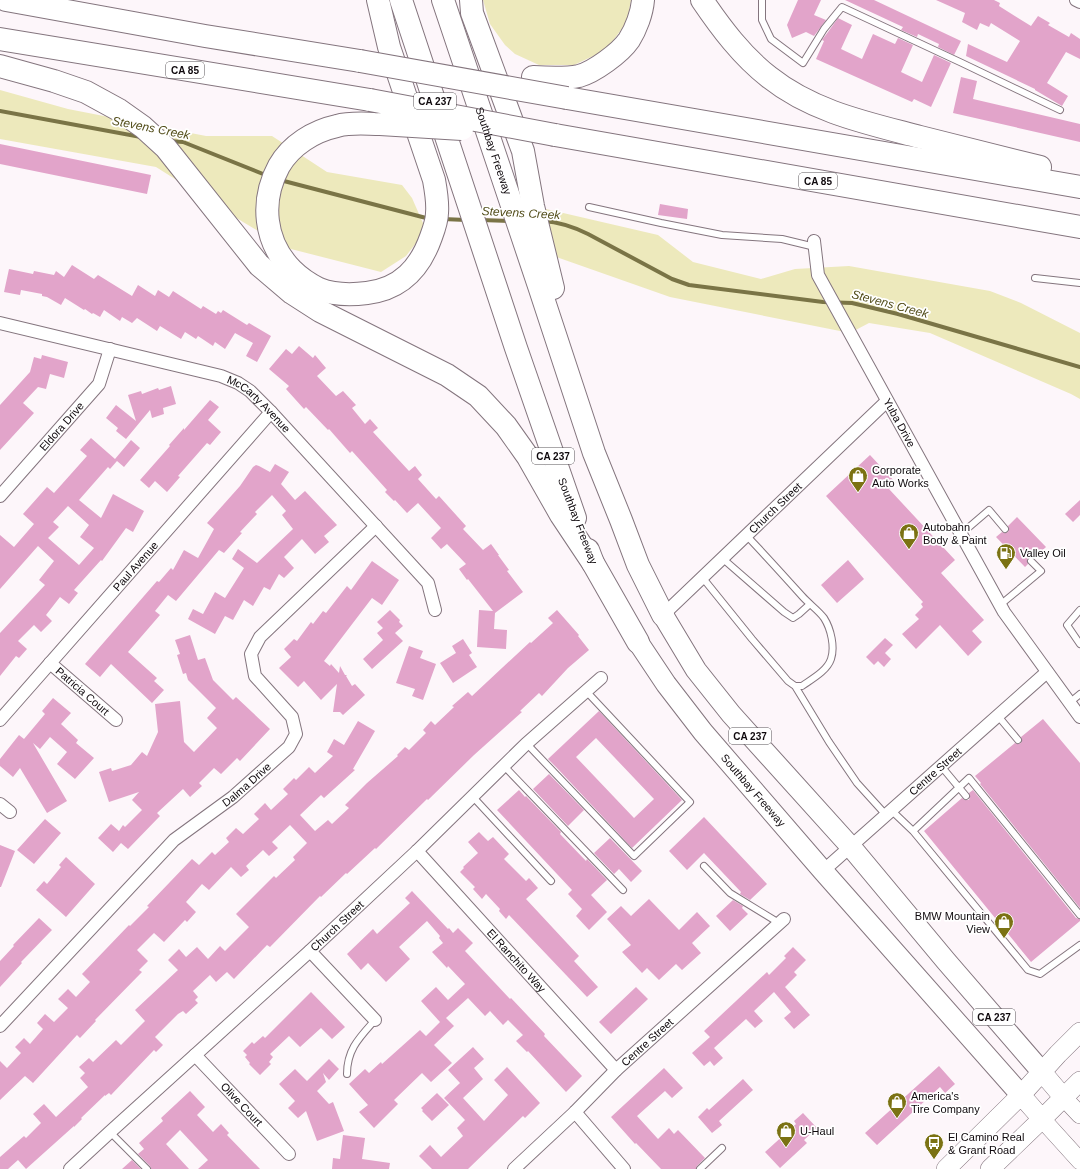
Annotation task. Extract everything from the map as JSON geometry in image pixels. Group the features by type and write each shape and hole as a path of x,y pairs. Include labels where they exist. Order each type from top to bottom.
{"highway":[{"path":"378,0 389,47 434,180 437,202 436,222 428,246 417,266 405,278 395,285 378,292 346,295 319,289 302,280 284,261 274,244 269,232 267,206 271,187 281,162 290,151 315,134 338,126 358,123 380,124 555,136"},
{"name":"Southbay Freeway","path":"401,0 483,250 568,500 593,563 638,642 666,684 703,732 1020,1095"},
{"name":"Southbay Freeway","path":"443,0 510,200 536,252"},
{"path":"471,0 472,14 524,151 533,206 536,252"},
{"path":"360,61 533,77 555,78 580,76 594,70 609,60 628,41 638,20 643,6 643,0"},
{"path":"702,0 719,25 744,54 769,78 800,98 834,113 876,126 1080,177"},
{"path":"10,1 1080,187"},
{"name":"CA 85","path":"0,39 370,100 555,136 1080,227"},
{"path":"0,66 54,81 86,92 119,110 143,127 166,148 259,265 292,293 320,311 447,375 478,396 506,426 528,457 561,515 593,563"},
{"name":"CA 237","path":"536,252 552,287 555,335 594,452 638,565 663,615 696,670 730,714 851,847 946,961 1042,1072"}],"main road":[{"path":"946,1169 1080,1032"},
{"name":"CA 237","path":"1042,1072 1064,1098"},
{"path":"997,1165 1080,1081"},
{"path":"1020,1095 1080,1160"},
{"path":"1064,1098 1080,1115"}],"street":[{"path":"1076,0 1080,2"},
{"name":"Yuba Drive","path":"815,244 818,275 1000,605 1080,717"},
{"name":"McCarty Avenue","path":"0,323 221,376 238,383 250,391 271,412 428,582 435,610"},
{"name":"Eldora Drive","path":"0,496 99,384 110,349"},
{"name":"Church Street","path":"663,615 887,401"},
{"name":"Paul Avenue","path":"0,720 271,412"},
{"name":"Dalma Drive","path":"0,1026 174,840 234,797 289,747 296,734 292,717 255,676 250,654 260,638 376,526"},
{"name":"Patricia Court","path":"50,663 116,720"},
{"name":"Centre Street","path":"823,871 1047,672"},
{"name":"Church Street","path":"70,1169 310,951 417,851 527,744 601,678"},
{"path":"0,804 10,812"},
{"name":"El Ranchito Way","path":"417,851 616,1070"},
{"name":"Centre Street","path":"514,1169 575,1112 616,1070 781,921"},
{"path":"310,951 375,1020"},
{"name":"Olive Court","path":"195,1056 289,1154"},
{"path":"575,1112 624,1169"}],"lane":[{"path":"762,0 762,20 771,38 803,62 824,29 842,7 1060,110"},
{"path":"589,207 722,235 782,239 815,244"},
{"path":"1035,278 1080,283"},
{"path":"961,534 989,510 1005,529"},
{"path":"746,535 824,618 829,630 833,646 828,665 802,686 795,686"},
{"path":"722,558 784,612 793,618 810,604"},
{"path":"1000,605 1040,572 1032,561"},
{"path":"702,577 752,639 788,681 795,686 829,742 857,783 889,813 913,831 1028,970 1040,974 1080,945"},
{"path":"1080,610 1067,625 1080,644"},
{"path":"527,744 634,856 690,802 586,691"},
{"path":"1069,703 1080,694"},
{"path":"998,716 1018,740"},
{"path":"504,766 623,890"},
{"path":"941,766 966,796"},
{"path":"913,831 969,778 1080,915"},
{"path":"473,797 551,881"},
{"path":"704,866 730,893 781,921"},
{"path":"347,1074 347,1066 357,1040 375,1020"},
{"path":"110,1132 147,1169"},
{"path":"700,1169 722,1148"}],"shaded area":[{"path":"483,0 631,0 627,22 606,50 574,65 539,65 515,54 505,45 490,24"},
{"path":"0,90 68,109 206,136 272,136 327,172 402,185 412,198 426,230 406,256 381,272 287,248 156,167 0,139"},
{"path":"533,206 658,235 693,262 761,279 795,269 849,266 990,291 1021,303 1080,333 1080,399 930,333 869,323 850,333 670,297 545,253"}],"building":[{"path":"798,0 821,0 814,15 826,20 814,36 806,32 792,38 787,25"},
{"path":"845,0 874,0 961,41 954,55 938,47 939,44 918,34 917,37 901,30 903,27"},
{"path":"936,0 994,0 1000,3 999,6 1031,26 1038,16 1050,23 1048,25 1069,37 1071,33 1080,39 1080,59 1066,52 1047,83 1068,96 1062,106 1035,89 966,56 968,44 1007,62 1020,41 991,23 989,27 980,23 977,30 962,22 965,13"},
{"path":"838,18 852,25 841,49 862,59 873,34 895,44 898,38 913,45 901,72 922,82 934,55 951,63 931,107 914,99 912,102 816,59 824,41 822,40"},
{"path":"961,77 977,81 973,99 1080,124 1080,142 953,113"},
{"path":"0,144 151,175 147,194 0,164"},
{"path":"660,204 688,209 687,219 658,215"},
{"path":"72,265 94,279 98,275 132,296 138,285 155,296 158,290 169,297 173,291 201,309 203,306 216,314 218,311 221,313 223,310 247,325 249,323 271,336 257,362 246,356 253,343 235,333 225,349 215,342 213,346 198,336 196,339 185,332 181,339 160,326 157,331 137,318 132,323 122,317 120,321 104,310 100,317 85,309 84,310 65,298 61,305 47,297 42,296 42,294 21,290 20,295 4,292 9,269 33,274 34,271 54,275 56,271 64,277"},
{"path":"299,346 313,358 315,355 326,368 317,376 336,396 343,391 356,405 352,408 365,424 370,419 378,428 373,432 409,471 415,466 422,475 418,479 436,499 439,496 466,526 463,529 483,550 491,544 499,555 509,570 507,571 523,592 495,613 494,629 507,630 506,649 477,647 479,610 493,611 459,569 466,564 447,544 441,549 431,538 441,528 418,503 407,513 395,500 394,501 385,492 387,490 352,451 350,453 329,429 328,430 306,407 304,409 286,389 289,386 269,369 286,349 292,354"},
{"path":"42,355 68,362 64,378 50,374 46,389 38,387 23,403 34,413 0,450 0,405 30,372 34,357 41,359"},
{"path":"171,386 176,404 163,408 164,414 152,418 150,410 126,439 116,431 118,428 106,418 116,405 136,421 128,395 141,391 142,394 158,388 159,390"},
{"path":"210,400 219,407 208,420 221,432 210,445 207,443 178,476 180,477 167,492 155,481 149,488 140,480 170,446 169,445"},
{"path":"91,438 115,459 131,440 140,448 124,467 117,461 110,469 108,467 79,500 101,518 113,494 144,511 133,532 126,528 102,561 101,560 74,590 78,593 69,604 60,597 46,615 52,621 41,632 34,625 18,641 27,649 19,658 16,656 0,676 0,633 45,585 39,580 54,561 38,546 0,589 0,535 14,547 34,524 23,514 47,487 54,493 87,456 80,450","holes":["68,506 89,525 80,537 94,548 79,565 48,538 59,527 53,522"]},
{"path":"870,455 896,483 889,489 955,560 941,573 984,620 972,631 982,642 968,656 940,625 916,649 902,634 919,619 915,615 923,607 921,604 923,602 826,496"},
{"path":"275,464 289,472 281,484 295,500 305,491 337,525 324,536 329,542 315,554 302,539 284,557 294,568 284,578 279,574 270,590 264,587 253,606 244,600 233,620 225,616 215,634 188,619 193,609 203,614 215,592 225,598 244,568 232,559 238,549 257,563 293,529 282,515 286,511 272,495 255,512 257,514 240,532 242,533 224,553 219,550 176,601 168,595 155,611 160,615 128,652 157,678 154,681 164,690 152,703 111,664 100,677 85,664 157,581 159,582 171,568 173,570 184,550 198,558 214,529 207,523 240,486 253,467 256,465 270,472"},
{"path":"1080,500 1080,515 1073,522 1065,514"},
{"path":"1017,517 1046,547 1034,558 1028,558 1028,564 1025,567 996,537 1002,532 1008,532 1008,526"},
{"path":"848,560 864,579 837,603 821,585"},
{"path":"372,561 399,580 382,605 372,598 324,661 330,666 331,664 339,673 340,666 345,675 347,675 346,676 352,686 355,684 365,695 343,715 340,712 333,712 337,684 321,700 304,681 298,687 279,668 291,657 284,649 294,639 297,641 311,622 313,624 323,611 326,613 347,586 351,590"},
{"path":"390,610 400,620 399,622 403,626 395,633 403,641 372,669 363,659 383,640 377,633 383,628 377,622"},
{"path":"557,610 579,635 578,636 589,650 568,668 542,696 539,693 520,711 522,712 474,755 428,800 427,799 376,849 375,848 347,874 346,873 321,897 320,896 270,947 267,945 234,979 227,972 216,982 210,975 193,991 198,997 195,1000 198,1003 186,1014 183,1011 178,1014 155,1037 163,1045 156,1052 154,1050 111,1095 109,1093 105,1095 81,1118 82,1119 74,1127 26,1169 18,1160 8,1169 0,1169 0,1157 24,1136 26,1138 41,1123 33,1114 44,1104 56,1117 88,1087 80,1078 85,1073 79,1067 89,1058 93,1062 116,1040 121,1045 145,1021 135,1010 178,970 168,960 179,949 186,957 197,947 208,959 220,946 225,951 249,927 236,914 274,876 276,878 295,860 293,857 307,843 290,825 272,842 278,848 269,856 263,850 246,866 249,870 241,877 231,867 209,890 202,884 186,902 196,912 187,922 185,920 164,942 154,933 137,950 148,961 139,970 142,972 95,1020 96,1021 80,1038 77,1035 33,1083 25,1076 0,1100 0,1061 7,1068 21,1053 15,1047 24,1038 30,1044 43,1029 37,1023 45,1014 54,1022 68,1008 58,999 68,989 76,997 90,982 82,974 129,925 130,926 149,907 147,906 192,859 199,865 212,852 215,855 229,842 226,838 236,828 243,834 259,819 254,814 265,803 271,810 288,794 283,789 294,778 296,780 309,767 315,773 333,756 327,752 334,739 344,745 358,721 375,731 353,769 355,770 324,798 321,795 300,815 315,831 328,820 332,824 349,808 345,805 367,783 398,756 397,755 405,747 409,750 426,733 423,730 431,721 435,725 454,707 452,706 468,692 472,696 530,642 531,643 553,623 548,618"},
{"path":"190,635 198,660 205,658 213,680 233,700 236,697 270,729 240,761 237,758 221,774 214,768 199,783 202,786 190,797 183,789 157,813 160,816 128,849 121,843 113,852 98,838 111,824 119,831 123,825 125,827 142,810 132,800 139,792 109,802 99,772 111,768 112,771 131,765 142,752 147,756 158,732 155,704 180,701 184,742 194,752 217,728 207,718 216,708 188,680 186,673 183,674 177,655 180,654 175,640"},
{"path":"885,638 893,645 885,653 891,659 884,667 878,661 874,665 866,657"},
{"path":"463,639 472,653 469,655 477,667 453,683 440,663 456,653 452,646"},
{"path":"409,646 423,651 420,658 436,664 423,700 412,696 415,689 396,683"},
{"path":"53,698 71,713 61,724 78,740 76,743 94,758 75,779 57,764 67,752 50,737 40,749 33,743 67,801 47,813 20,768 13,777 0,766 0,759 19,735 24,739 45,714 42,711"},
{"path":"599,711 682,800 632,848 548,759","holes":["596,738 654,799 634,818 576,757"]},
{"path":"1043,719 1080,763 1080,908 975,776 1015,743 1021,743 1021,737"},
{"path":"549,774 584,810 568,826 533,789"},
{"path":"519,790 561,832 560,834 586,861 587,859 607,880 591,895 607,912 589,930 576,916 582,909 568,894 572,890 497,810"},
{"path":"973,790 1076,918 1080,919 1080,921 1031,962 924,831 962,798 969,800 969,793"},
{"path":"704,817 767,884 750,900 740,894 741,892 704,853 687,870 669,851"},
{"path":"45,819 61,833 34,864 17,850"},
{"path":"479,832 488,841 493,837 509,854 504,859 526,881 529,878 538,888 526,899 579,956 574,961 598,987 587,997 509,915 506,919 499,911 500,909 486,894 482,899 473,889 475,887 460,872 464,868 463,867 478,853 468,842"},
{"path":"610,838 642,871 631,882 619,869 614,874 594,853"},
{"path":"0,845 15,851 1,887 0,887"},
{"path":"66,857 95,884 66,917 36,890 44,881 47,884 61,867 59,865"},
{"path":"412,891 448,929 449,928 453,933 458,928 473,943 465,951 545,1034 544,1036 582,1076 566,1092 528,1051 527,1052 516,1041 523,1035 508,1020 503,1025 490,1011 485,1016 468,998 446,1018 454,1026 434,1045 452,1063 431,1082 422,1073 394,1100 398,1104 374,1128 359,1112 368,1105 349,1084 365,1069 369,1073 381,1062 382,1064 420,1030 426,1036 440,1022 421,1001 436,987 448,1000 465,984 432,952 443,943 439,938 440,936 427,921 399,947 410,959 386,982 368,963 361,970 347,954 373,929 377,934 410,903 405,898"},
{"path":"649,899 679,930 697,912 710,926 692,943 701,953 682,970 676,964 659,980 647,968 642,973 622,952 631,945 607,919 621,906 631,916"},
{"path":"733,900 743,906 742,908 748,914 730,931 716,916"},
{"path":"39,918 52,930 21,962 22,963 0,987 0,961"},
{"path":"793,947 806,960 794,972 797,975 785,987 810,1015 794,1029 784,1018 791,1012 774,992 754,1011 763,1021 755,1028 746,1019 714,1048 723,1058 714,1066 710,1061 704,1066 692,1053 710,1037 704,1031 767,972 769,975 786,958 784,956"},
{"path":"636,987 648,999 611,1034 599,1022"},
{"path":"311,992 345,1027 332,1039 321,1028 300,1047 289,1036 270,1054 273,1057 269,1062 271,1064 260,1075 249,1064 250,1063 245,1057 247,1055 243,1051 252,1042 254,1044 263,1036 265,1038"},
{"path":"473,1047 484,1059 474,1068 483,1079 463,1098 484,1121 508,1095 494,1080 507,1067 540,1103 525,1118 523,1116 468,1169 432,1169 419,1156 430,1145 441,1157 463,1136 457,1128 465,1120 444,1098 460,1083 448,1070"},
{"path":"329,1059 339,1069 329,1080 323,1073 326,1082 317,1091 329,1104 333,1102 344,1131 317,1141 306,1111 298,1118 288,1108 295,1101 279,1084 295,1069 307,1081"},
{"path":"939,1066 955,1084 945,1093 940,1087 877,1145 865,1133"},
{"path":"664,1068 683,1088 672,1098 665,1091 637,1116 658,1139 669,1128 674,1134 678,1130 705,1158 696,1169 661,1169 636,1143 635,1144 611,1117"},
{"path":"743,1079 753,1090 719,1121 722,1125 712,1133 698,1117 707,1108 709,1110"},
{"path":"190,1091 205,1107 197,1115 213,1132 221,1124 229,1133 227,1135 260,1169 198,1169 208,1160 180,1130 166,1144 189,1169 151,1169 150,1166 138,1154 144,1149 139,1143 163,1121 161,1118"},
{"path":"437,1093 449,1105 432,1121 421,1108"},
{"name":"U-Haul","path":"803,1113 817,1128 804,1140 807,1143 780,1168 765,1152 796,1124 794,1121"},
{"path":"343,1135 365,1138 362,1159 390,1163 389,1169 332,1169 333,1158 340,1159"},
{"path":"132,1160 141,1169 122,1169"}],"waterway":[{"name":"Stevens Creek","path":"0,111 141,137"},
{"name":"Stevens Creek","path":"169,141 183,142 268,176"},
{"name":"Stevens Creek","path":"280,180 430,219"},
{"name":"Stevens Creek","path":"443,219 466,220"},
{"name":"Stevens Creek","path":"481,220 510,221"},
{"name":"Stevens Creek","path":"543,221 561,224 583,231 672,279 689,285 823,302 852,303 898,314 1080,367"}],"place":[{"name":"Corporate Auto Works","path":"858,493"},
{"name":"Autobahn Body & Paint","path":"909,550"},
{"name":"Valley Oil","path":"1006,570"},
{"name":"BMW Mountain View","path":"1004,939"},
{"name":"America's Tire Company","path":"897,1119"},
{"name":"U-Haul","path":"786,1148"},
{"name":"El Camino Real & Grant Road","path":"934,1160"}]}
